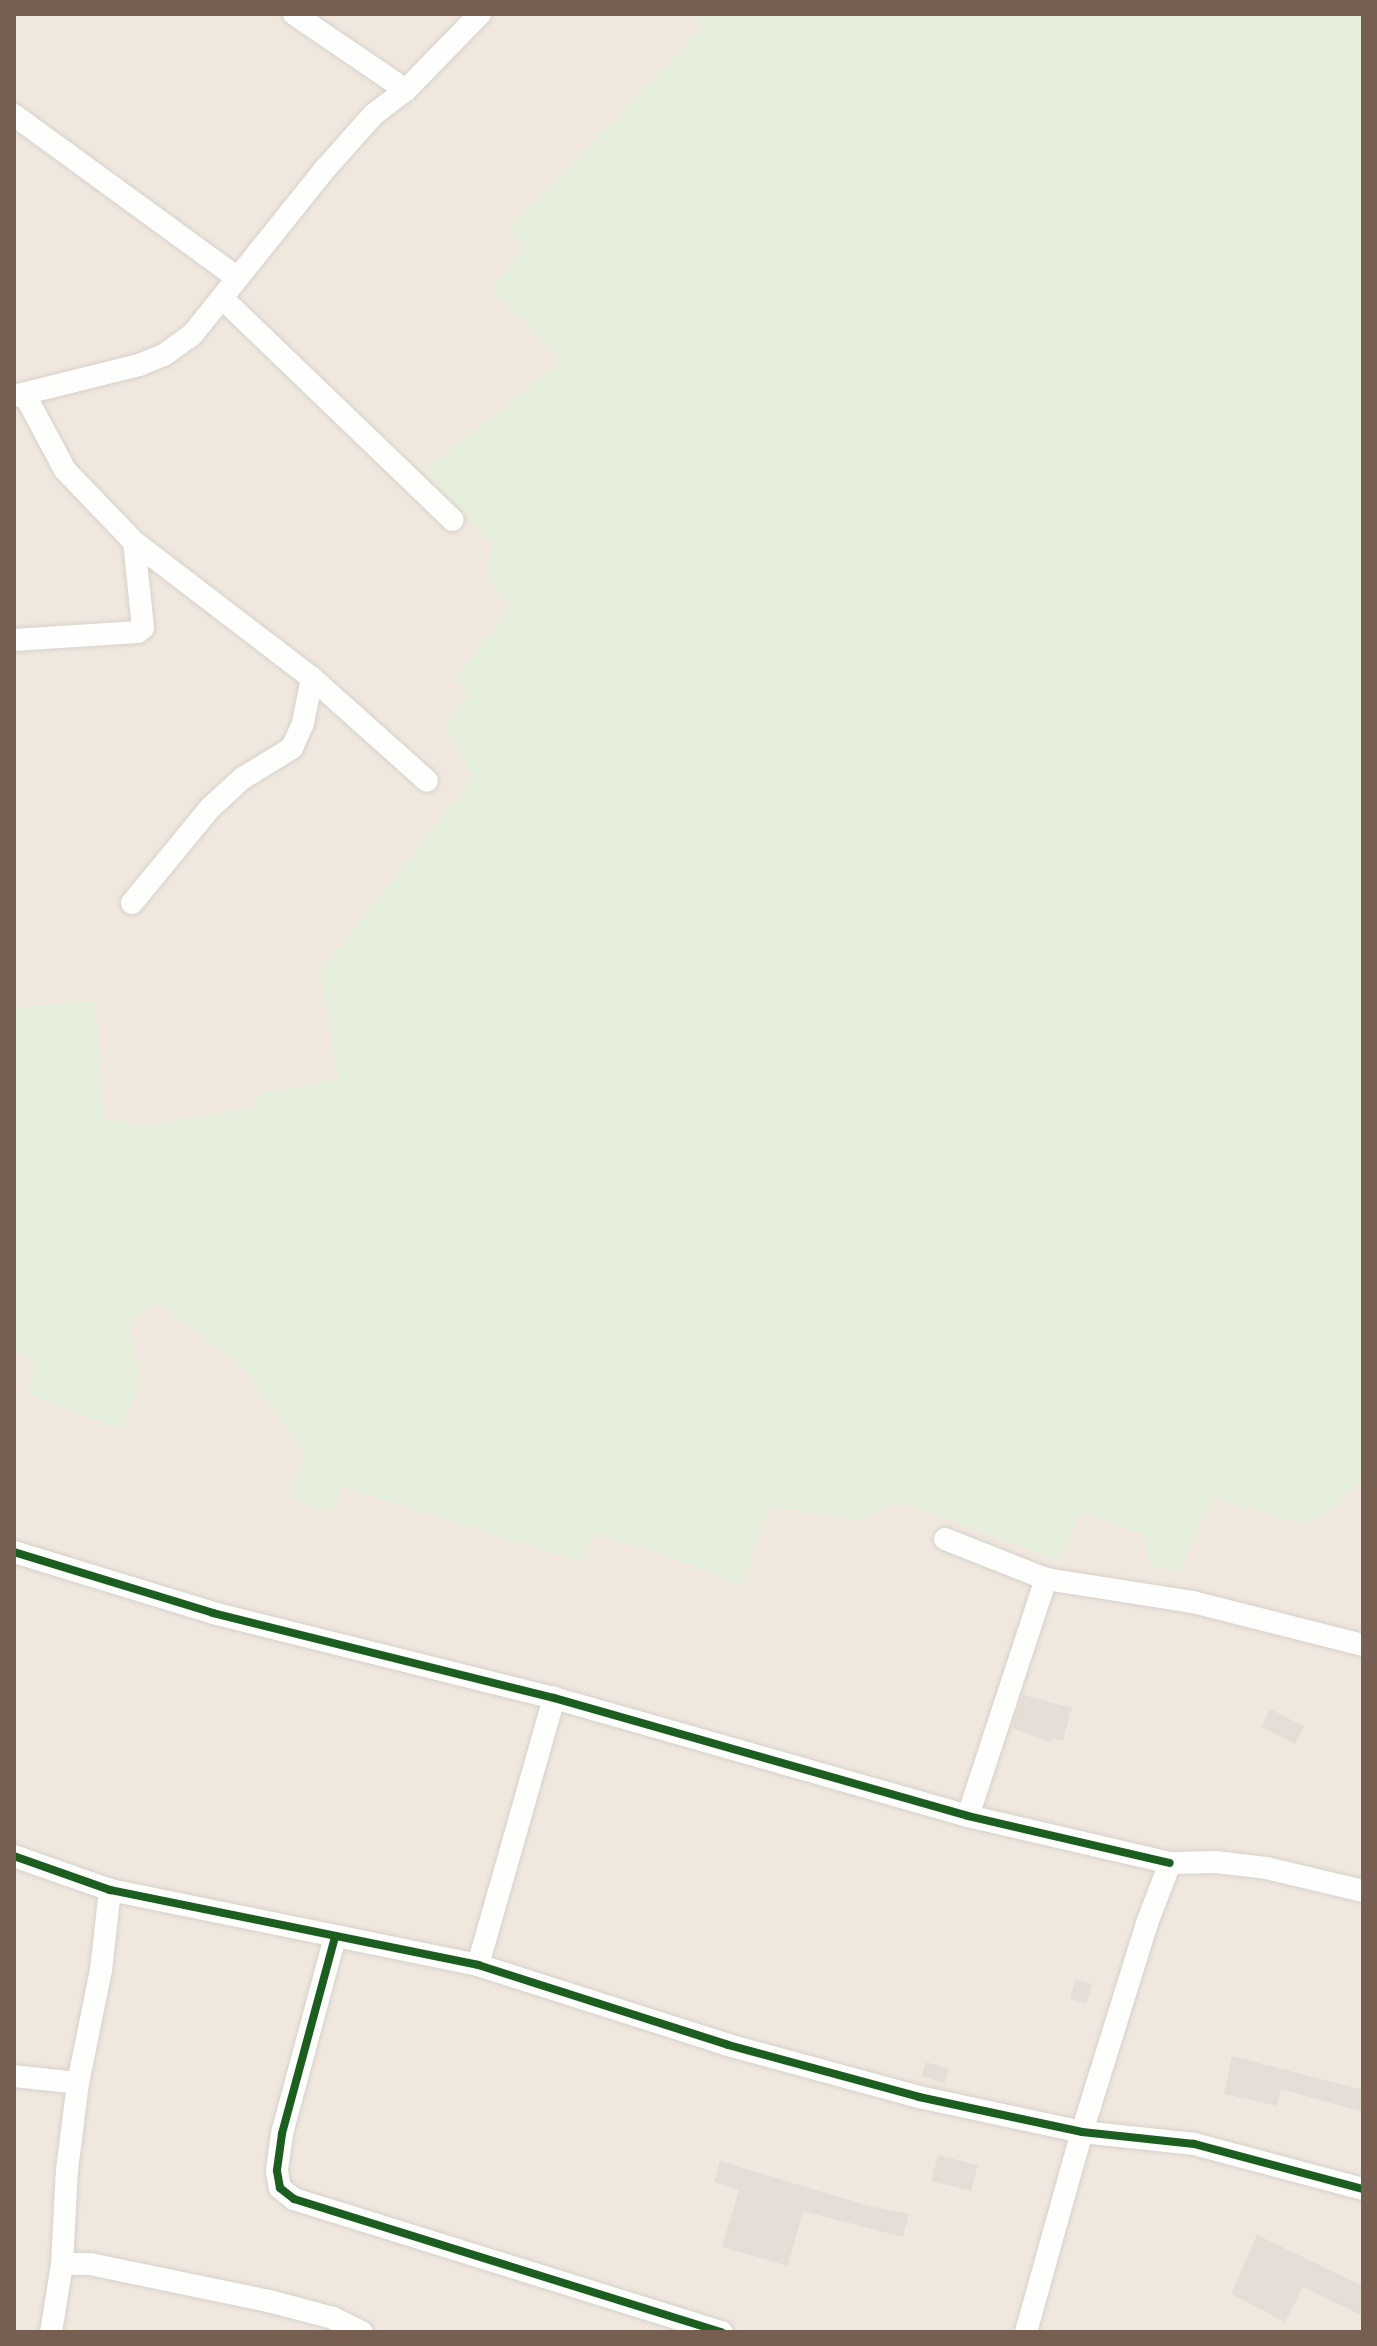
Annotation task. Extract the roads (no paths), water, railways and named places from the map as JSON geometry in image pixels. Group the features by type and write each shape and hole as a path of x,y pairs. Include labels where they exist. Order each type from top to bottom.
{"street":[{"path":"294,14 406,90"},
{"path":"427,781 312,678 134,542 65,470 20,396 164,355 192,335 236,277 374,114 406,90 480,14"},
{"path":"14,115 236,277"},
{"path":"222,298 453,520"},
{"path":"14,640 138,632 145,623 134,542"},
{"path":"132,903 210,808 243,778 292,748 303,723 312,678"},
{"path":"945,1539 1046,1579 1193,1602 1363,1645"},
{"path":"14,1552 213,1613 554,1698 968,1816 1170,1863 1216,1862 1266,1868 1363,1891"},
{"path":"968,1816 1046,1579"},
{"path":"478,1965 554,1698"},
{"path":"14,1856 110,1890 478,1965 728,2045 919,2097 1082,2132 1194,2144 1363,2189"},
{"path":"1026,2332 1082,2132 1147,1923 1170,1863"},
{"path":"51,2332 62,2264 67,2170 78,2083 101,1970 110,1890"},
{"path":"335,1937 282,2134 277,2171 280,2188 294,2199 722,2332"},
{"path":"14,2076 78,2083"},
{"path":"62,2264 90,2264 269,2301 333,2318 362,2332"}]}
